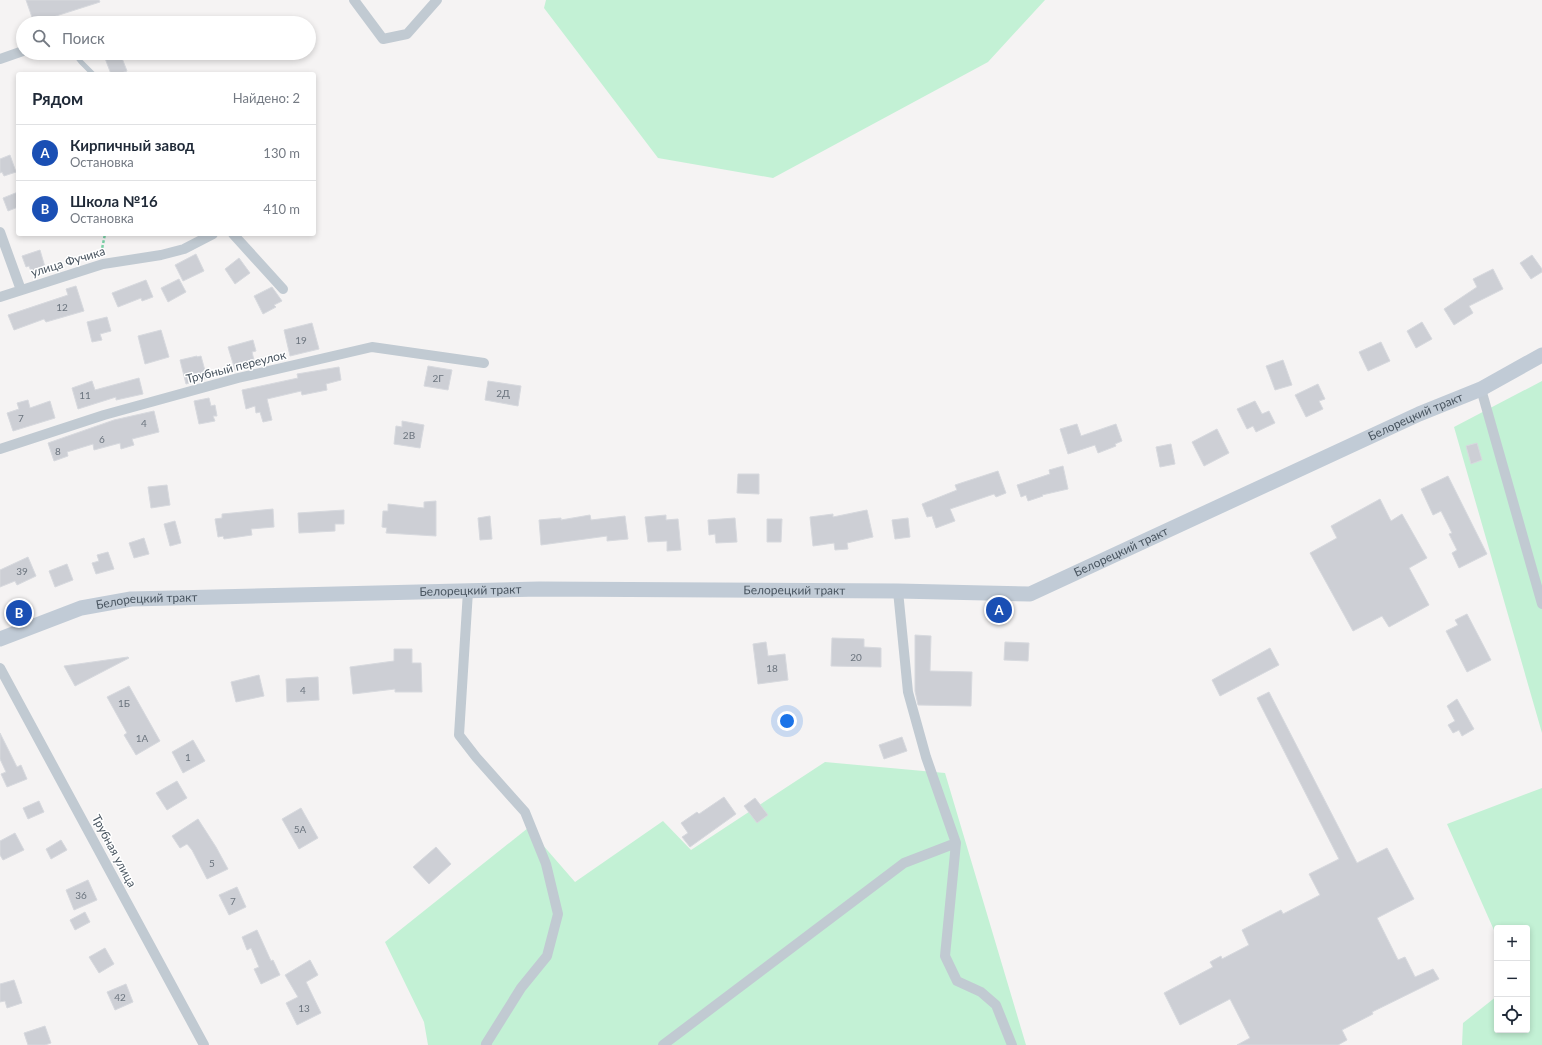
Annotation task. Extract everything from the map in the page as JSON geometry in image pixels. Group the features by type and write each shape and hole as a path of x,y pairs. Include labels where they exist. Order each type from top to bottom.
{"street":[{"path":"354,0 383,39 407,34 437,0"},
{"path":"0,59 16,53"},
{"path":"0,232 21,290"},
{"name":"улица Фучика","path":"0,297 103,264 161,255 184,249 209,236"},
{"path":"235,236 283,289"},
{"name":"Трубный переулок","path":"0,449 104,415 238,378 372,347 484,363"},
{"name":"Белорецкий тракт","path":"0,639 81,608 131,599 539,590 898,591 1030,594 1419,414 1481,389 1542,355"},
{"path":"1481,389 1542,604"},
{"path":"468,591 459,735 476,757 524,812 546,864 558,914 547,956 521,988 486,1044 487,1045"},
{"path":"898,591 908,692 926,757 956,843 946,956 957,981 981,992 996,1005 1012,1045"},
{"name":"Трубная улица","path":"0,668 204,1045"},
{"path":"663,1045 904,863 956,843"}],"lane":[{"path":"79,60 90,72"}],"path":[{"path":"102,249 105,236"}],"green space":[{"path":"546,0 1045,0 988,62 773,178 658,158 544,8"},
{"path":"1542,381 1542,733 1454,427"},
{"path":"825,762 945,773 1026,1045 428,1045 424,1022 385,942 528,828 575,882 663,821 691,850"},
{"path":"1542,788 1542,1045 1462,1045 1463,1023 1494,998 1494,1033 1530,1033 1530,925 1494,925 1494,930 1447,824"}],"building":[{"path":"26,0 99,0 100,2 56,16 32,16"},
{"path":"106,60 123,60 127,71 110,72"},
{"path":"10,155 16,172 4,176 2,172 0,173 0,159"},
{"path":"16,193 16,208 8,211 3,198"},
{"path":"40,250 45,267 31,271 29,266 26,267 22,256"},
{"path":"196,254 204,271 183,281 175,265"},
{"path":"1532,255 1542,269 1542,272 1531,279 1520,263"},
{"path":"239,258 250,273 235,284 225,269"},
{"path":"1493,269 1503,289 1469,306 1473,313 1454,325 1444,309 1477,287 1473,279"},
{"path":"179,279 186,292 168,302 161,288"},
{"path":"146,280 153,297 142,301 141,298 118,307 112,293"},
{"path":"76,286 84,311 46,322 44,319 14,330 8,315 68,295 66,289"},
{"path":"272,287 282,301 274,305 276,307 263,314 254,296"},
{"path":"107,317 111,331 100,334 102,340 92,342 87,322"},
{"path":"1422,322 1432,339 1416,348 1407,331"},
{"path":"312,323 319,349 290,356 284,330"},
{"path":"161,330 169,357 145,364 138,336"},
{"path":"253,340 256,351 252,352 255,364 235,370 228,347"},
{"path":"1381,342 1390,361 1368,371 1359,352"},
{"path":"201,356 207,378 186,384 180,360"},
{"path":"1283,360 1292,385 1275,390 1266,366"},
{"path":"428,366 452,370 448,390 424,386"},
{"path":"339,367 341,380 326,384 327,390 302,395 301,391 267,399 272,420 263,422 260,412 256,413 255,406 246,409 242,390 298,378 297,374"},
{"path":"139,378 143,394 116,400 116,397 78,409 72,388 92,381 95,390"},
{"path":"488,381 521,386 518,406 485,400"},
{"path":"1318,384 1325,399 1319,401 1323,409 1306,417 1295,395"},
{"path":"209,398 211,406 215,405 217,416 213,416 215,421 199,424 194,401"},
{"path":"28,400 30,408 50,401 55,418 13,431 7,413 19,409 17,403"},
{"path":"1255,401 1262,414 1269,411 1275,423 1256,432 1253,426 1247,429 1237,409"},
{"path":"154,411 159,432 132,439 134,445 121,449 120,443 94,450 93,444 67,452 68,456 54,461 48,443 114,420"},
{"path":"402,421 424,425 420,448 394,444 396,426 402,427"},
{"path":"1077,424 1081,436 1116,424 1122,441 1115,444 1116,446 1098,453 1095,445 1068,454 1060,429"},
{"path":"1217,429 1229,453 1204,466 1192,442"},
{"path":"1477,443 1482,460 1471,464 1466,446"},
{"path":"1171,444 1175,464 1160,467 1156,447"},
{"path":"1063,466 1068,489 1042,495 1043,496 1028,501 1026,495 1021,497 1017,485 1050,474 1049,470"},
{"path":"998,471 1006,493 996,497 994,494 950,509 955,521 936,528 932,516 927,517 922,504 957,490 955,485"},
{"path":"738,474 759,474 759,494 737,493"},
{"path":"1448,476 1487,554 1459,568 1452,553 1457,550 1449,534 1452,533 1441,511 1433,515 1421,489"},
{"path":"167,485 170,505 151,508 148,487"},
{"path":"1380,499 1391,521 1402,514 1427,558 1409,568 1429,605 1389,627 1382,616 1353,631 1310,553 1337,538 1331,526"},
{"path":"436,501 436,536 386,533 387,528 382,527 383,511 388,511 388,504 424,508 424,502"},
{"path":"273,509 274,527 251,529 252,535 224,539 223,536 218,537 215,519 222,518 222,514"},
{"path":"344,510 344,524 335,524 335,531 299,533 298,513"},
{"path":"867,510 873,537 847,543 848,549 835,550 834,543 813,546 810,517 833,514 833,517"},
{"path":"590,515 591,520 625,516 628,539 607,541 607,536 541,545 539,520 561,518 561,520"},
{"path":"666,515 666,520 678,519 681,550 667,551 667,541 648,542 645,517"},
{"path":"490,516 492,539 480,540 478,518"},
{"path":"735,518 737,542 716,543 715,534 709,535 708,520"},
{"path":"908,518 910,537 895,539 892,520"},
{"path":"767,519 782,519 781,542 767,542"},
{"path":"175,521 181,543 170,546 164,524"},
{"path":"144,538 149,554 134,558 129,543"},
{"path":"108,552 114,569 96,574 92,563 99,561 97,555"},
{"path":"28,557 36,576 17,585 15,581 0,587 0,570"},
{"path":"67,564 73,580 55,587 49,571"},
{"path":"1467,614 1491,660 1467,672 1446,631 1458,625 1455,620"},
{"path":"915,635 931,636 930,671 972,672 971,706 918,705 915,691"},
{"path":"832,638 864,639 864,647 881,648 881,667 831,666"},
{"path":"766,642 768,656 785,654 788,680 758,684 753,644"},
{"path":"1005,642 1029,643 1028,661 1004,660"},
{"path":"1270,648 1279,665 1220,696 1212,680"},
{"path":"394,649 412,649 412,663 421,663 422,692 395,692 395,689 353,694 350,667 394,661"},
{"path":"129,658 75,686 64,666"},
{"path":"259,675 264,696 236,702 231,682"},
{"path":"318,677 319,700 287,702 286,679"},
{"path":"129,686 160,741 136,755 124,735 127,733 107,697"},
{"path":"1269,692 1357,863 1387,848 1414,899 1377,918 1398,960 1405,957 1415,977 1433,969 1439,979 1372,1012 1373,1014 1342,1030 1347,1040 1338,1045 1237,1045 1250,1038 1230,999 1180,1025 1164,993 1213,967 1210,962 1221,956 1222,959 1249,945 1242,930 1281,910 1283,914 1320,895 1309,874 1339,859 1257,698"},
{"path":"1457,699 1474,729 1462,736 1459,730 1453,733 1448,725 1455,721 1447,706"},
{"path":"0,733 17,767 21,765 27,779 7,787 1,774 6,772 0,759"},
{"path":"902,737 907,751 884,759 879,745"},
{"path":"193,740 205,761 183,773 172,752"},
{"path":"177,781 187,798 167,810 156,793"},
{"path":"724,797 736,814 690,847 682,837 688,833 681,823 697,812 699,814"},
{"path":"755,798 768,815 757,823 744,806"},
{"path":"39,801 44,812 28,819 23,808"},
{"path":"301,808 318,838 299,849 282,819"},
{"path":"198,819 228,869 207,879 192,850 187,844 180,848 172,836"},
{"path":"15,833 24,850 3,860 0,855 0,841"},
{"path":"61,840 67,850 51,859 46,849"},
{"path":"436,847 451,864 429,884 413,867"},
{"path":"88,880 97,900 74,910 66,890"},
{"path":"237,887 246,907 229,915 219,895"},
{"path":"85,912 90,922 75,930 70,920"},
{"path":"257,930 271,961 273,960 280,975 261,984 254,969 259,967 251,948 247,950 242,937"},
{"path":"105,948 114,964 99,973 89,957"},
{"path":"310,960 318,975 306,982 321,1013 297,1025 286,1003 298,997 285,975"},
{"path":"14,980 22,1003 7,1008 5,1001 0,1002 0,984"},
{"path":"126,984 133,1002 115,1010 107,992"},
{"path":"45,1026 51,1043 45,1045 28,1045 24,1033"}],"place":[{"name":"Кирпичный завод","path":"999,610"},
{"name":"Школа №16","path":"19,613"}]}
